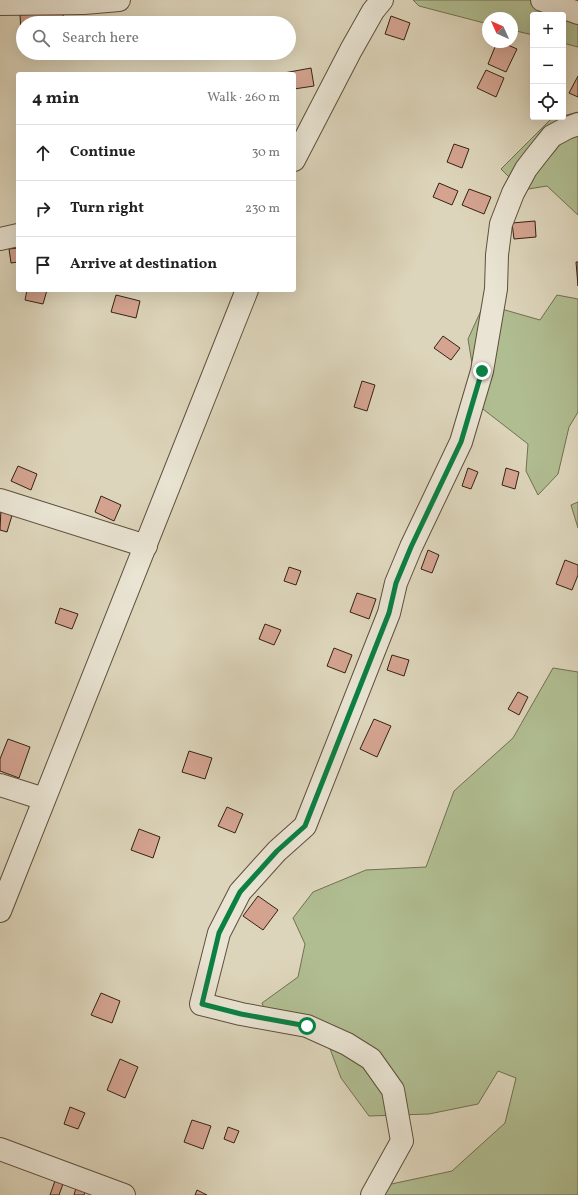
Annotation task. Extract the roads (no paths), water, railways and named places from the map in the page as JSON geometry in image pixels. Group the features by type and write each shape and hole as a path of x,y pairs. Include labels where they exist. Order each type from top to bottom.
{"street":[{"path":"0,4 84,3 119,0"},
{"path":"296,156 351,50 373,11 382,0"},
{"path":"542,0 578,13"},
{"path":"372,1195 402,1141 393,1090 371,1059 347,1044 307,1026 241,1014 202,1004 219,933 240,892 277,851 305,826 389,613 396,583 408,554 461,442 482,371 496,289 500,224 513,193 526,169 552,136 578,124"},
{"path":"0,239 16,235"},
{"path":"0,911 246,292"},
{"path":"0,500 146,546"},
{"path":"0,785 44,799"},
{"path":"0,1149 124,1195"}]}
